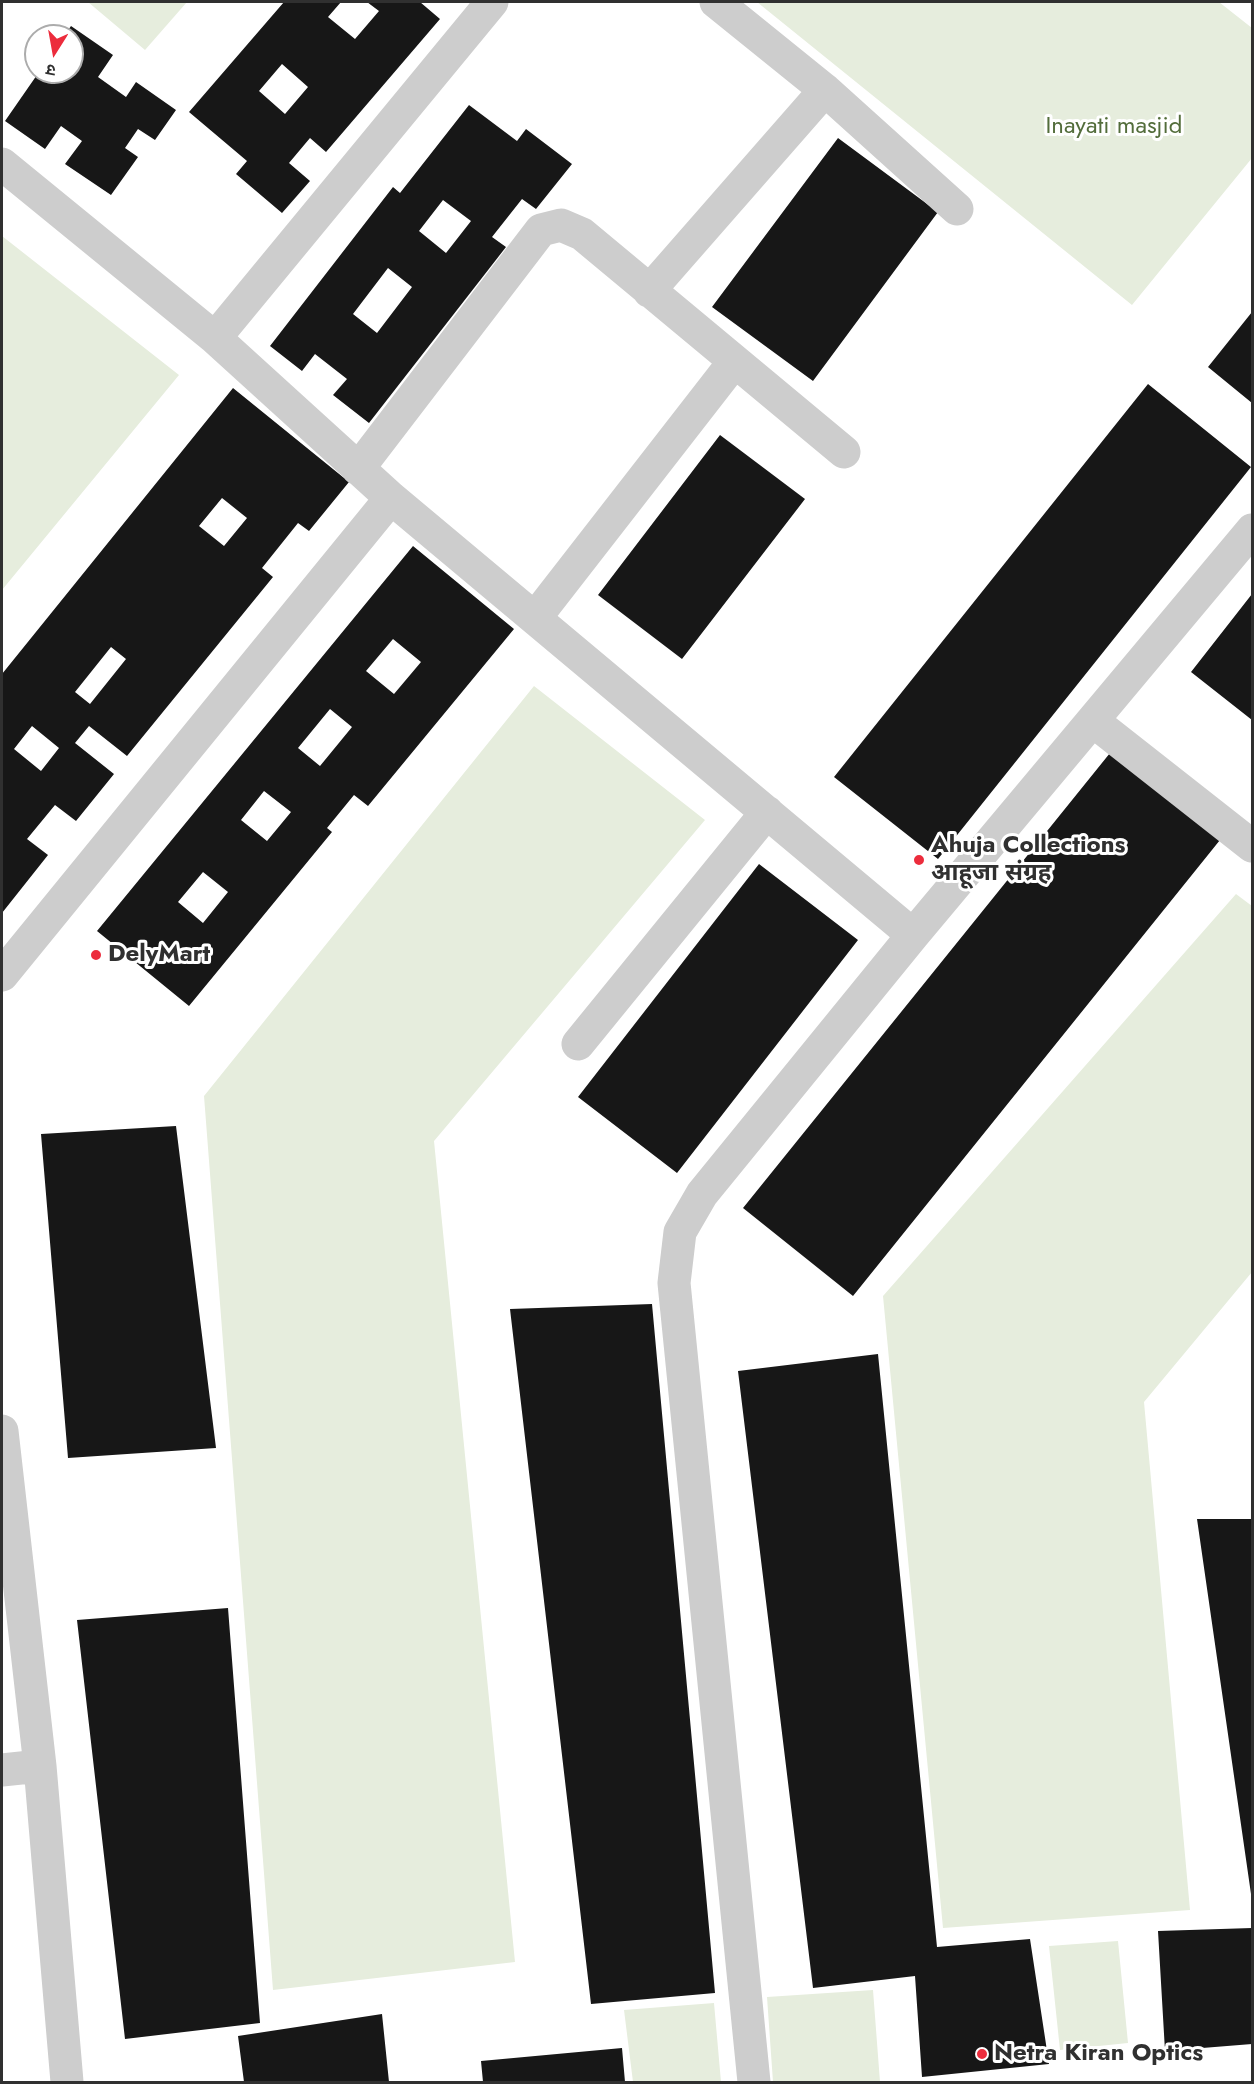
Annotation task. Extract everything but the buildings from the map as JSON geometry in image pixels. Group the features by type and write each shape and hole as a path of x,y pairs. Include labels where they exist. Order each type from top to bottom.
{"street":[{"path":"215,339 492,2"},
{"path":"716,2 825,90 957,209"},
{"path":"649,291 825,90"},
{"path":"2,164 215,339 391,498 913,935"},
{"path":"358,469 541,230 561,225 582,234 844,452"},
{"path":"535,618 734,362"},
{"path":"2,975 391,498"},
{"path":"754,2082 674,1283 680,1232 702,1194 913,935 1252,530"},
{"path":"1093,721 1252,846"},
{"path":"578,1044 767,812"},
{"path":"2,1431 40,1766 67,2082"},
{"path":"2,1770 40,1766"}],"green space":[{"path":"88,2 187,2 145,50"},
{"name":"Inayati masjid","path":"757,2 1219,2 1252,28 1252,158 1132,305"},
{"path":"2,236 179,375 2,590"},
{"path":"534,686 705,820 434,1141 515,1962 273,1990 204,1096"},
{"path":"1236,894 1252,906 1252,1272 1144,1402 1190,1910 943,1928 883,1296"},
{"path":"1118,1941 1128,2043 1060,2050 1049,1946"},
{"path":"873,1990 880,2082 773,2082 767,1997"},
{"path":"714,2003 721,2082 633,2082 624,2010"}],"place":[{"name":"Ahuja Collections आहूजा संग्रह","path":"919,860"},
{"name":"DelyMart","path":"96,955"},
{"name":"Netra Kiran Optics","path":"982,2054"}]}
